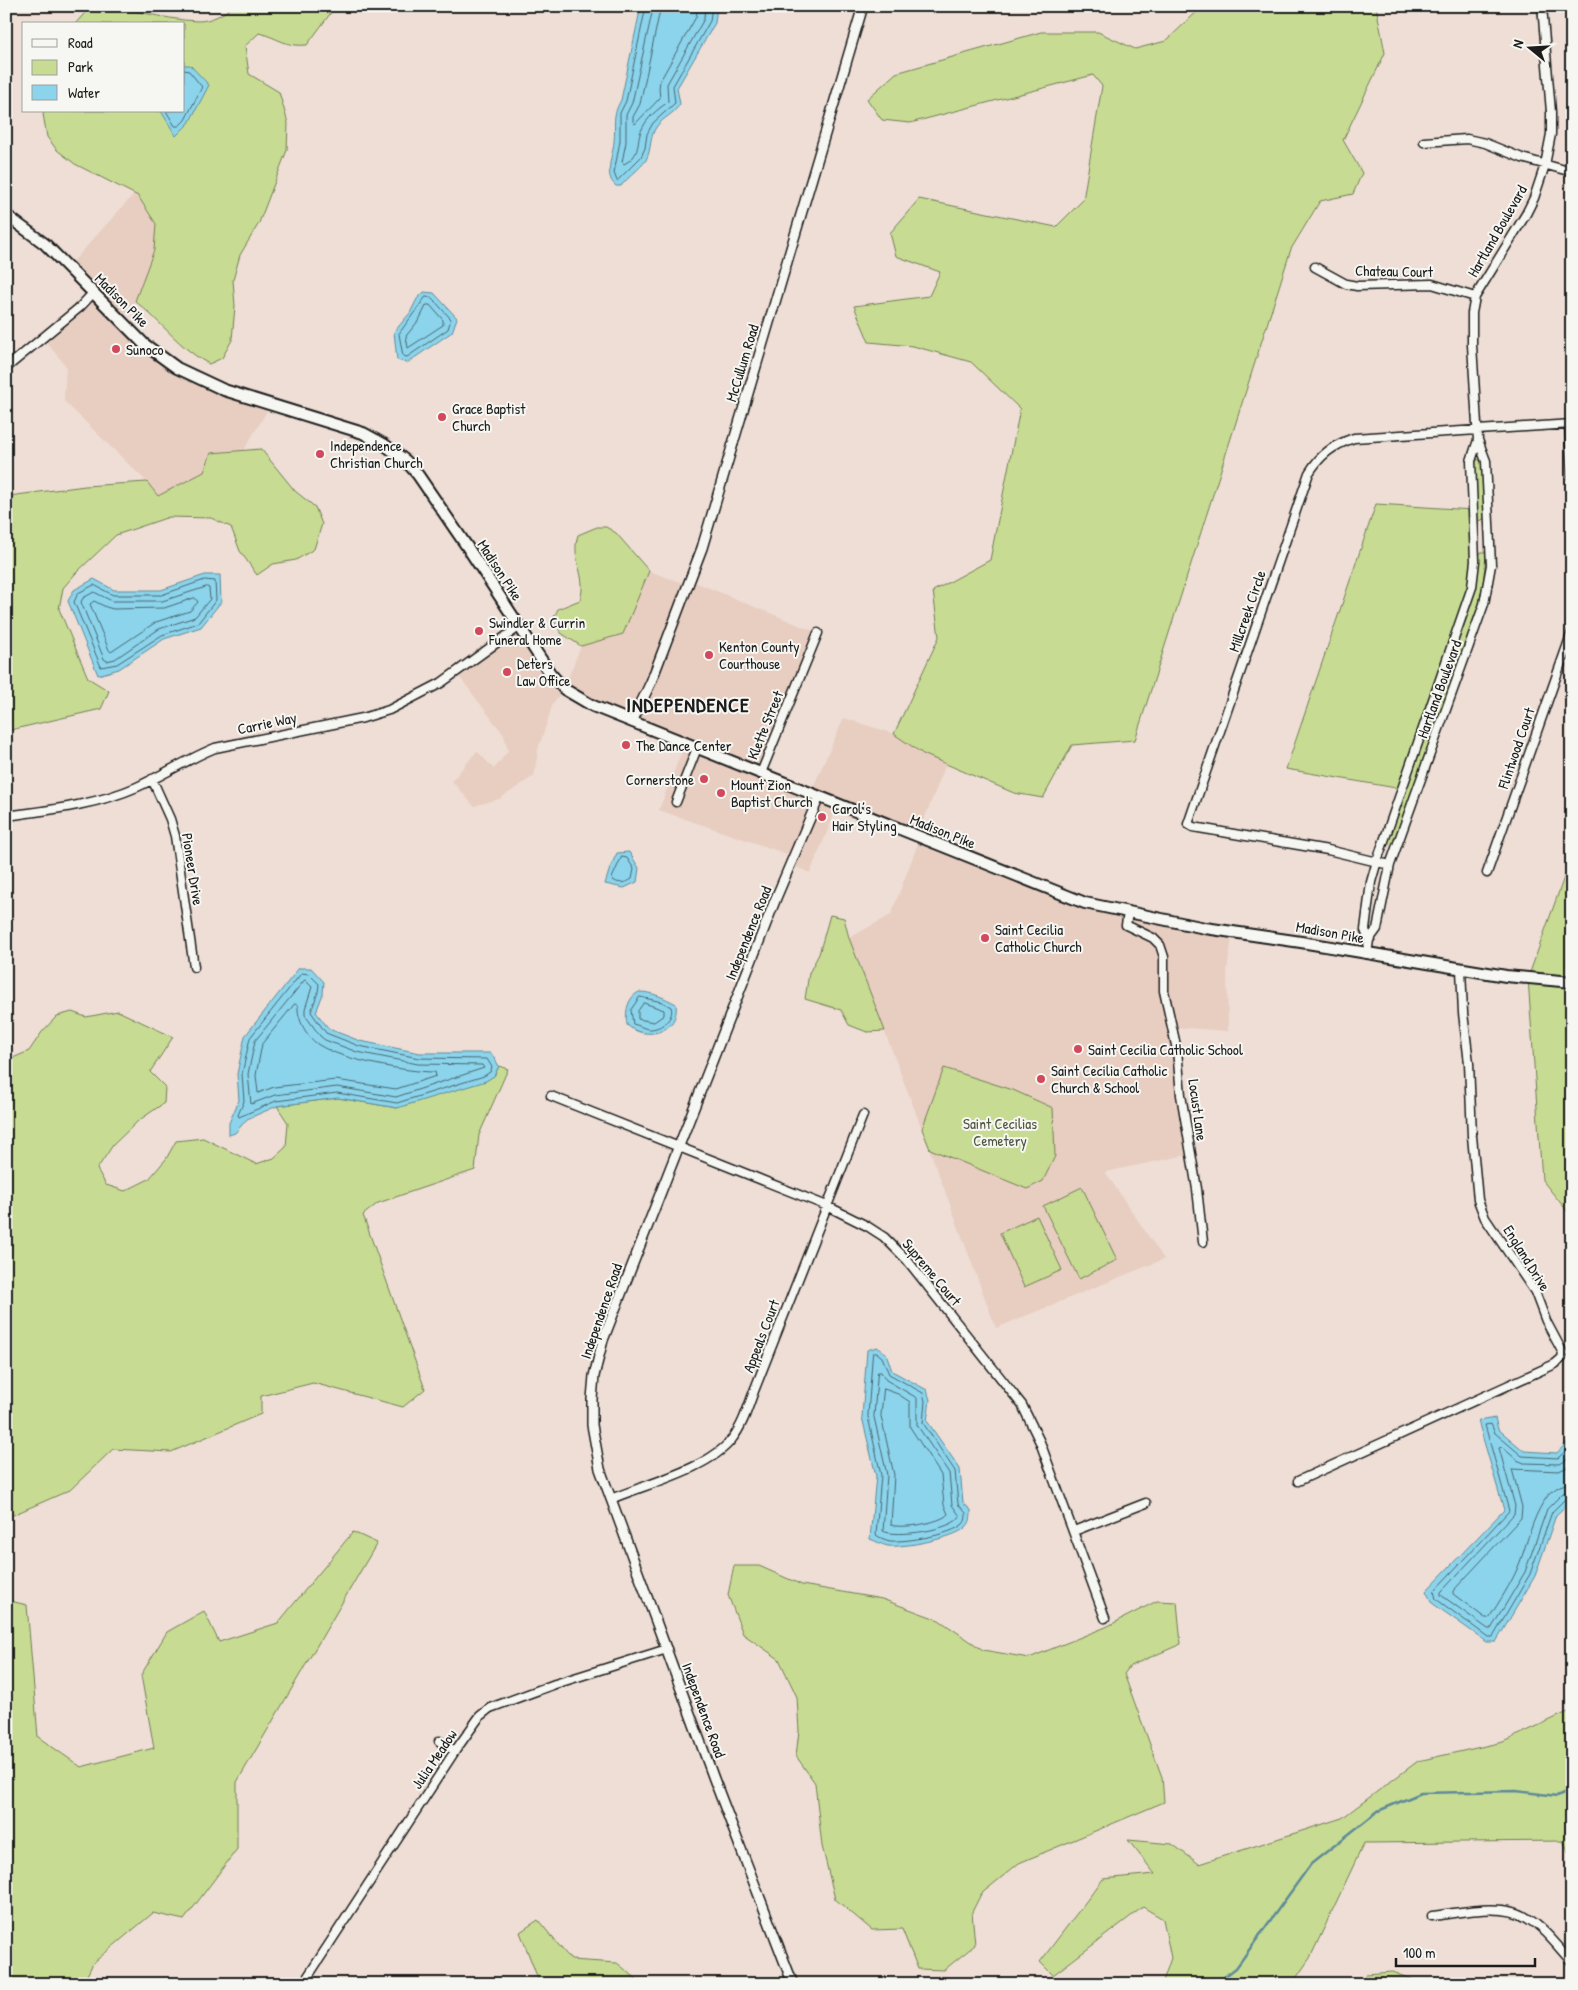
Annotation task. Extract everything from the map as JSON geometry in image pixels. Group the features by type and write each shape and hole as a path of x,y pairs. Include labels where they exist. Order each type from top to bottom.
{"main road":[{"name":"Madison Pike","path":"6,214 68,266 144,344 177,368 224,390 363,433 385,445 406,461 443,511 550,673 564,689 593,706 1085,903 1205,928 1506,976 1572,982"}],"street":[{"name":"McCullum Road","path":"632,722 651,682 702,548 863,6"},
{"name":"Hartland Boulevard","path":"1369,940 1365,930 1371,882 1376,861 1472,587 1475,561 1472,461 1478,440 1478,430 1472,345 1472,313 1475,297 1534,198 1545,165 1551,112 1542,6"},
{"path":"1424,142 1467,139 1485,143 1545,165 1572,172"},
{"name":"Chateau Court","path":"1315,267 1346,284 1368,288 1432,284 1475,297"},
{"path":"6,368 80,307 94,293"},
{"path":"1570,424 1572,477"},
{"name":"Millcreek Circle","path":"1390,865 1328,850 1193,827 1188,824 1309,473 1325,452 1340,442 1354,438 1570,424"},
{"name":"Hartland Boulevard","path":"1367,954 1369,940 1377,929 1390,865 1484,604 1489,583 1491,564 1486,461 1478,440"},
{"name":"Carrie Way","path":"6,816 92,802 114,796 215,748 363,718 389,710 441,683 520,626"},
{"name":"Flintwood Court","path":"1486,873 1572,632"},
{"name":"Klette Street","path":"761,773 818,633"},
{"path":"676,802 697,748"},
{"name":"Pioneer Drive","path":"152,779 170,819 175,836 194,967"},
{"name":"Independence Road","path":"794,1984 720,1796 600,1469 592,1425 594,1376 608,1325 776,898 818,797"},
{"name":"Locust Lane","path":"1128,913 1126,925 1153,938 1160,945 1164,957 1164,991 1177,1050 1181,1095 1203,1242"},
{"name":"England Drive","path":"1298,1481 1555,1364 1562,1358 1564,1353 1546,1320 1535,1292 1485,1218 1478,1200 1461,969"},
{"name":"Supreme Court","path":"551,1096 677,1148 827,1206 875,1231 907,1260 1022,1404 1040,1442 1106,1618"},
{"name":"Appeals Court","path":"611,1499 712,1458 732,1440 749,1403 863,1115"},
{"path":"1074,1531 1146,1503"},
{"name":"Julia Meadow","path":"302,1984 480,1716 490,1708 555,1684 667,1649"},
{"path":"439,1741 455,1751"},
{"path":"1432,1916 1491,1910 1515,1912 1538,1925 1572,1962"}],"shaded area":[{"path":"134,194 138,196 156,224 154,250 135,301 120,320 177,368 271,404 244,450 212,453 205,472 158,496 147,482 64,401 66,366 43,338 93,294 69,266"},
{"path":"649,571 688,585 690,580 818,633 762,769 810,794 844,718 894,734 923,754 946,764 917,837 838,805 810,873 790,864 793,856 659,810 685,743 564,689 553,703 538,749 534,776 499,799 474,806 452,781 477,751 494,769 508,751 504,735 456,672 520,626 564,688 581,646 623,634"},
{"name":"Saint Cecilia Catholic Church & School","path":"920,838 1051,891 1233,932 1227,969 1228,1031 1174,1027 1191,1154 1105,1172 1164,1259 996,1328 849,938 891,915"}],"green space":[{"path":"91,6 118,8 198,21 208,20 226,12 233,6 331,6 330,14 307,45 293,45 259,33 245,46 249,74 279,92 288,123 287,150 259,223 240,255 233,280 235,306 232,340 222,358 209,364 189,351 135,301 154,250 156,224 138,196 75,164 57,150 47,137 43,114 44,112 185,112 185,22 77,22"},
{"path":"1203,6 1376,6 1385,53 1343,140 1362,173 1353,194 1320,201 1291,249 1135,740 1072,745 1043,798 1014,793 923,754 894,734 939,637 933,591 990,560 1020,409 971,362 913,346 869,342 854,306 929,296 940,272 896,256 890,233 919,199 1056,227 1083,200 1102,86 1093,75 910,123 882,120 867,99 896,73 1041,32 1098,32 1135,49 1166,41"},
{"path":"261,449 295,491 315,507 322,524 314,549 296,560 273,564 257,575 240,551 231,527 211,518 169,517 116,535 63,588 59,609 88,678 109,691 101,709 6,731 6,500 9,496 85,486 147,482 158,496 204,472 211,453"},
{"path":"1478,459 1482,463 1485,518 1480,521 1478,519 1475,463"},
{"path":"1376,504 1473,510 1472,587 1402,789 1286,769"},
{"path":"597,527 606,527 616,533 649,571 623,634 581,646 561,633 553,619 558,609 580,600 582,583 576,553 578,535"},
{"path":"1481,552 1485,552 1486,555 1479,604 1395,842 1391,845 1387,842 1468,614 1476,584"},
{"path":"1572,855 1572,1217 1542,1180 1528,978"},
{"path":"830,915 844,918 849,938 885,1031 867,1032 849,1025 841,1010 805,999 809,973 819,954"},
{"path":"118,1011 173,1037 150,1072 165,1087 164,1103 138,1121 113,1145 97,1169 106,1185 125,1191 149,1179 166,1159 176,1141 203,1138 256,1164 274,1158 286,1147 288,1123 277,1106 338,1098 397,1108 494,1076 499,1066 508,1069 479,1135 475,1170 378,1203 363,1215 425,1389 403,1407 313,1383 261,1396 261,1414 171,1452 113,1449 70,1490 6,1518 6,1061 29,1051 42,1032 57,1016 72,1012 86,1017"},
{"name":"Saint Cecilias Cemetery","path":"944,1068 1013,1090 1053,1108 1055,1156 1043,1181 1027,1189 930,1149 922,1129"},
{"path":"1082,1187 1117,1260 1079,1279 1043,1206"},
{"path":"1037,1216 1062,1270 1024,1287 1000,1233"},
{"path":"353,1532 377,1543 237,1782 237,1849 184,1920 153,1913 93,1963 83,1984 6,1984 6,1600 27,1605 38,1737 81,1767 154,1748 141,1675 167,1632 204,1611 219,1642 278,1623"},
{"path":"734,1566 759,1566 802,1585 882,1599 939,1620 983,1650 1029,1658 1106,1627 1157,1601 1177,1602 1181,1644 1130,1666 1124,1674 1162,1777 1164,1802 1019,1863 981,1894 972,1912 975,1945 944,1970 918,1969 902,1929 872,1930 835,1899 822,1846 815,1783 796,1756 799,1731 797,1697 779,1659 743,1634 728,1595"},
{"path":"1572,1710 1572,1858 1563,1841 1364,1843 1310,1958 1292,1984 1162,1984 1171,1958 1163,1919 1143,1907 1053,1975 1040,1962 1103,1879 1155,1874 1128,1840 1172,1844 1199,1864 1342,1818 1418,1761 1503,1742"},
{"path":"538,1920 571,1960 617,1963 643,1984 540,1984 520,1932"},
{"path":"1392,1972 1424,1984 1358,1984 1366,1974"}],"water":[{"path":"641,6 717,6 715,23 677,88 680,104 654,130 646,160 621,186 616,186 612,182 609,171 614,142 615,116 621,100"},
{"path":"185,65 190,65 209,85 189,123 176,136 162,112 185,112"},
{"path":"424,292 434,293 457,318 452,332 407,363 397,360 394,332"},
{"path":"205,575 220,575 221,602 201,627 164,639 119,669 98,675 68,601 74,590 94,579 114,590 161,590"},
{"path":"629,852 639,868 637,882 624,888 605,884 617,853"},
{"path":"299,968 311,968 324,982 323,994 316,1012 329,1029 360,1041 420,1053 491,1053 499,1066 494,1076 486,1081 397,1108 338,1098 277,1106 247,1119 235,1133 229,1135 229,1123 239,1100 237,1074 245,1036"},
{"path":"639,992 654,994 676,1004 676,1014 673,1021 667,1027 652,1033 643,1033 627,1025 626,1016 629,1002"},
{"path":"877,1347 886,1353 892,1371 927,1390 930,1400 927,1421 960,1469 963,1503 971,1510 971,1517 966,1527 952,1535 917,1544 895,1546 870,1539 876,1476 862,1417 867,1350"},
{"path":"1495,1418 1498,1429 1524,1451 1557,1453 1572,1437 1572,1500 1556,1515 1535,1576 1496,1642 1487,1642 1432,1603 1426,1591 1504,1510 1478,1421"}],"waterway":[{"path":"1215,1984 1236,1968 1311,1864 1378,1811 1421,1793 1516,1791 1557,1796 1572,1789"}],"place":[{"name":"Sunoco","path":"116,349"},
{"name":"Grace Baptist Church","path":"442,417"},
{"name":"Independence Christian Church","path":"320,454"},
{"name":"Swindler & Currin Funeral Home","path":"479,631"},
{"name":"Kenton County Courthouse","path":"709,655"},
{"name":"Deters Law Office","path":"507,672"},
{"name":"The Dance Center","path":"626,745"},
{"name":"Cornerstone","path":"704,779"},
{"name":"Mount Zion Baptist Church","path":"721,793"},
{"name":"Carol’s Hair Styling","path":"822,817"},
{"name":"Saint Cecilia Catholic Church","path":"985,938"},
{"name":"Saint Cecilia Catholic School","path":"1078,1049"},
{"name":"Saint Cecilia Catholic Church & School","path":"1041,1079"}],"district":[{"name":"INDEPENDENCE","path":"688,704"}]}
